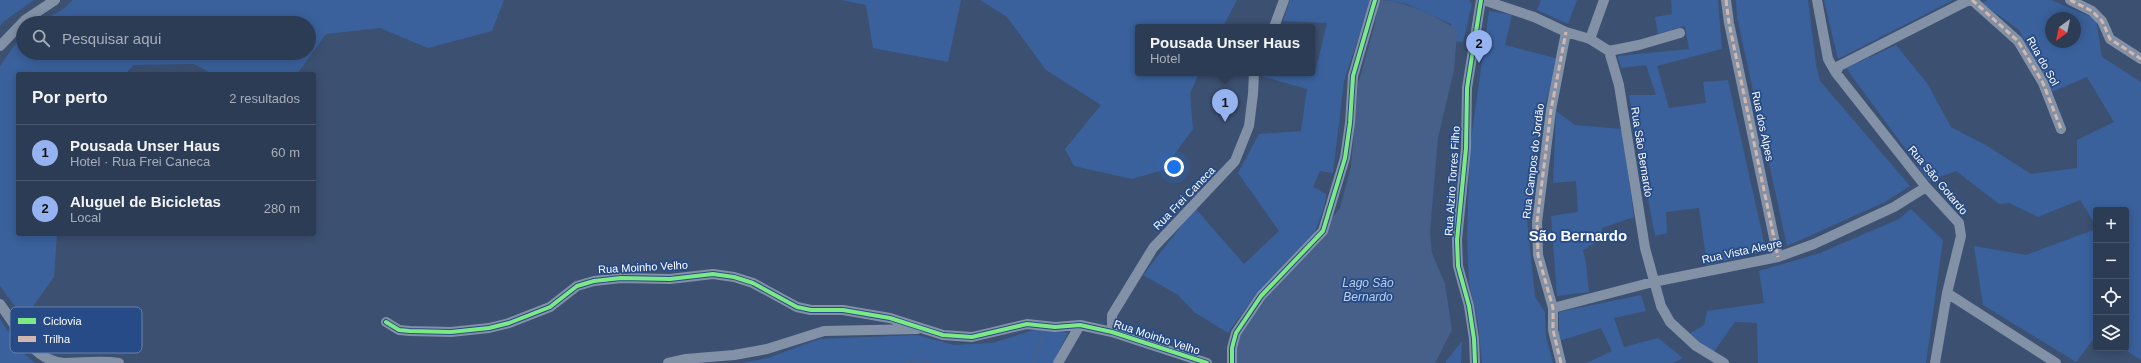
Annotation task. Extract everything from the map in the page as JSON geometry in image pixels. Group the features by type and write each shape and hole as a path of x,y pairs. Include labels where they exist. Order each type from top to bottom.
{"street":[{"path":"31,16 55,0"},
{"path":"1275,24 1284,0"},
{"path":"1232,363 1232,348 1236,334 1253,308 1275,280 1323,232 1345,158 1350,122 1352,76 1375,0"},
{"path":"1482,0 1534,17 1566,32 1590,39 1609,51 1639,45 1680,33"},
{"name":"Rua Alziro Torres Filho","path":"1475,363 1474,339 1469,306 1458,266 1457,240 1466,148 1467,88 1482,0"},
{"path":"1590,39 1604,0"},
{"name":"Rua dos Alpes","path":"1726,0 1729,23 1778,257"},
{"name":"Rua São Gotardo","path":"1817,0 1828,59 1836,73 1926,187 1959,223 1961,236 1947,293 1935,363"},
{"path":"1836,73 1839,66 1970,0"},
{"name":"Rua do Sol","path":"1970,0 2018,41 2043,83 2061,129"},
{"path":"2070,0 2092,11 2102,21 2110,38 2141,59"},
{"path":"0,46 16,29"},
{"name":"Rua Campos do Jordão","path":"1561,363 1553,330 1553,308 1538,255 1537,222 1551,110 1566,32"},
{"name":"Rua São Bernardo","path":"1609,51 1619,85 1645,248 1653,282 1661,306 1670,322 1696,346 1724,363"},
{"name":"Rua Frei Caneca","path":"1112,332 1112,315 1153,248 1235,161 1249,126 1254,76"},
{"name":"Rua Vista Alegre","path":"1553,308 1653,282 1778,257 1814,244 1894,207 1926,187"},
{"name":"Rua Moinho Velho","path":"386,322 399,330 410,331 451,332 489,328 544,309 577,286 594,281 621,278 670,279 713,274 734,277 748,282 797,307 811,310 843,310 901,320 919,329 960,337 984,335 1027,324 1055,327 1080,325 1112,332 1207,363"},
{"path":"1947,293 2056,363"},
{"path":"0,304 10,317"},
{"path":"1058,363 1080,325"},
{"path":"668,363 686,359 727,356 767,349 824,331 919,329"},
{"path":"41,353 49,360 64,363 98,361 119,363"}],"shaded area":[{"path":"0,0 34,0 3,22 0,26"},
{"path":"73,0 504,0 492,31 428,48 380,28 326,34 316,48 316,16 51,16 65,8"},
{"path":"842,0 961,0 948,62 873,48 866,5"},
{"path":"980,0 1237,0 1225,24 1135,24 1135,76 1198,76 1190,94 1193,129 1163,170 1132,179 1074,166 1065,149 1101,105 1046,70 1007,17"},
{"path":"1290,0 1371,0 1344,81 1333,173 1320,171 1313,187 1326,194 1323,212 1313,239 1257,293 1228,333 1194,312 1178,295 1143,275 1195,208 1244,264 1279,231 1238,173 1259,134 1301,131 1307,89 1261,76 1315,76 1327,23 1283,21"},
{"path":"1387,0 1469,0 1472,4 1463,42 1454,41 1451,24 1407,4"},
{"path":"1541,0 1577,0 1568,24 1537,10"},
{"path":"1671,0 1718,0 1722,49 1657,66 1669,108 1706,103 1703,82 1728,80 1766,251 1707,265 1699,208 1666,212 1667,233 1655,236 1629,95 1656,95 1646,65 1621,68 1618,56 1689,49 1685,26 1658,34 1655,17 1672,14"},
{"path":"1736,0 1808,0 1816,65 1820,81 1910,186 1885,202 1787,246 1737,17"},
{"path":"1824,0 1953,0 1838,59"},
{"path":"1988,0 2051,0 2079,12 2045,12 2045,48 2081,48 2081,13 2096,19 2102,57 2141,82 2141,360 2127,351 2129,351 2129,207 2093,207 2093,221 2080,200 2038,217 2009,203 1999,204 1956,171 1929,181 1846,68 1896,45 1927,83 1951,127 1989,147 2031,174 2077,168 2077,140 2114,122 2087,77 2052,92 2019,30 1982,3"},
{"path":"1489,11 1512,15 1505,45 1559,59 1544,109 1527,219 1535,297 1545,312 1546,337 1553,363 1482,363 1478,323 1469,283 1467,236 1470,147"},
{"path":"16,43 16,60 307,60 298,72 209,72 194,64 134,65 127,72 16,72 16,236 57,236 54,277 33,307 15,307 0,286 0,66"},
{"path":"1556,111 1575,125 1622,129 1634,217 1602,228 1600,240 1583,250 1589,292 1557,296 1551,216 1578,212 1576,181 1553,183"},
{"path":"1911,209 1943,240 1926,363 1758,363 1757,323 1735,322 1713,353 1689,334 1704,325 1707,311 1764,303 1759,271 1820,253 1899,219"},
{"path":"2093,230 2093,340 2076,362 1983,305 1974,246 2026,255"},
{"path":"1641,295 1646,311 1614,318 1624,347 1658,338 1683,358 1673,363 1587,363 1612,351 1601,328 1559,341 1559,312"},
{"path":"0,319 10,334 10,353 23,353 35,363 0,363"},
{"path":"1044,329 1068,333 1053,363 741,363 768,358 819,339 917,335 954,345 992,343 1034,330"},
{"path":"1462,341 1461,363 1446,363 1446,361"}],"water":[{"name":"Lago São Bernardo","path":"1379,0 1409,6 1429,14 1456,29 1457,33 1454,70 1438,138 1430,232 1432,253 1445,284 1452,330 1435,363 1230,363 1241,326 1340,208 1351,166 1358,84 1374,27"}],"waterway":[{"path":"1033,363 1044,332"},
{"path":"904,363 918,360 928,363"}],"marked path":[{"path":"1726,0 1729,23 1778,257"},
{"path":"1972,0 2018,41 2043,83 2061,129"},
{"path":"2070,0 2092,11 2102,21 2110,39 2141,59"},
{"path":"1561,363 1553,330 1553,308 1538,255 1537,222 1551,110 1566,32"}],"cycle path":[{"path":"1232,363 1232,348 1236,333 1261,296 1323,231 1345,158 1350,123 1353,76 1375,0"},
{"path":"1475,363 1474,339 1469,306 1458,266 1457,240 1466,148 1467,88 1481,0"},
{"path":"386,322 399,330 410,331 451,332 489,328 509,323 550,307 577,286 594,281 621,278 670,279 713,274 734,277 753,283 797,307 811,310 843,310 890,318 943,335 972,337 1027,324 1055,327 1080,325 1112,332 1207,363"}],"place":[{"name":"Aluguel de Bicicletas","path":"1479,63"},
{"name":"Pousada Unser Haus","path":"1225,122"}],"district":[{"name":"São Bernardo","path":"1578,236"}]}
